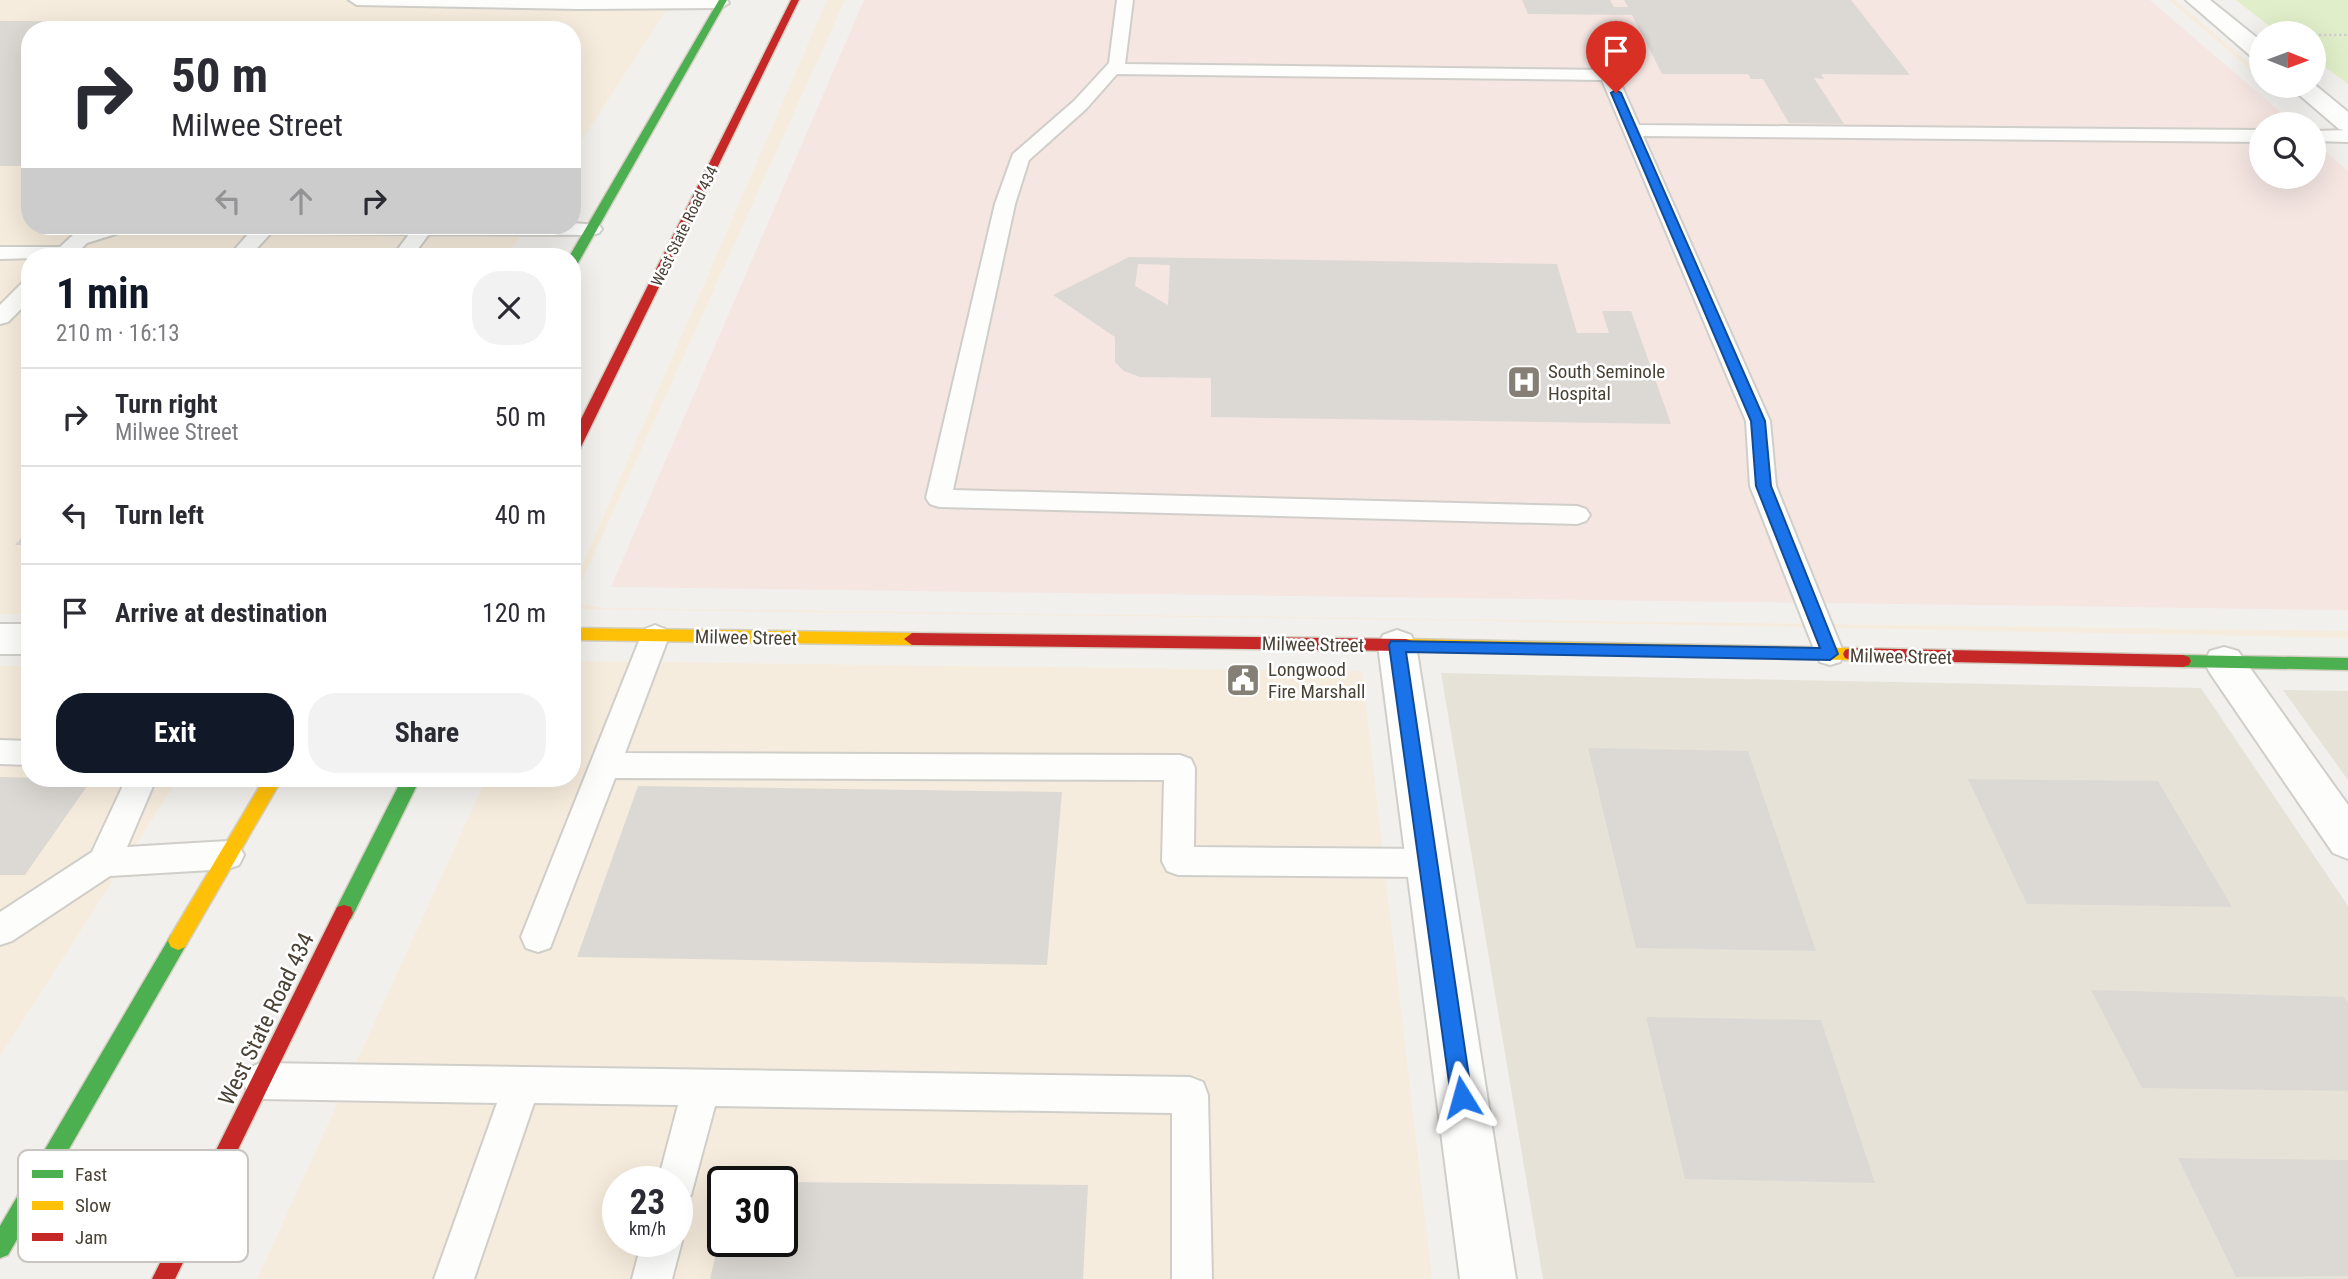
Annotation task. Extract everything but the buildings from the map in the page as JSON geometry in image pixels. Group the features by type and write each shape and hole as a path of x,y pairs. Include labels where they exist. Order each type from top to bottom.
{"main road":[{"name":"West State Road 434","path":"581,434 796,0"},
{"path":"581,248 722,1"},
{"name":"Milwee Street","path":"581,635 1397,645 2348,664"},
{"path":"56,1150 268,787"},
{"name":"West State Road 434","path":"227,1150 407,787"},
{"path":"381,806 384,834"},
{"path":"0,1247 18,1216"},
{"name":"West State Road 434","path":"163,1279 171,1262"}],"street":[{"path":"2197,0 2249,43"},
{"path":"2316,98 2348,124"},
{"path":"1397,645 1488,1279"},
{"path":"2224,662 2348,840"}],"lane":[{"path":"357,0 722,1"},
{"path":"1125,0 1117,64 1080,105 1020,158 1006,204 939,498 1577,515"},
{"path":"1113,69 1608,75 1758,421 1763,486 1830,654"},
{"path":"1632,130 2249,136"},
{"path":"2326,136 2348,136"},
{"path":"581,229 592,229"},
{"path":"70,248 80,239 92,235"},
{"path":"0,253 21,254"},
{"path":"0,317 21,297"},
{"path":"538,937 655,636"},
{"path":"0,752 21,752"},
{"path":"605,765 1180,768 1178,861 1429,863"},
{"path":"104,862 137,787"},
{"path":"0,930 104,862 228,855"},
{"path":"261,1081 1190,1096 1192,1279"},
{"path":"454,1279 522,1085"},
{"path":"681,1166 701,1088"},
{"path":"652,1279 658,1257"}],"path":[{"path":"2326,35 2348,35"}],"shaded area":[{"path":"0,0 673,0 581,141 581,21 21,21 21,235 521,235 512,248 21,248 21,614 0,614"},
{"path":"827,0 845,0 581,583 581,568"},
{"name":"South Seminole Hospital","path":"864,0 2150,0 2249,85 2249,98 2264,98 2280,112 2249,112 2249,189 2326,189 2326,152 2348,171 2348,610 611,587"},
{"path":"2169,0 2175,0 2249,63 2249,68"},
{"path":"581,601 602,608 2348,631 2348,638 1432,620 581,609"},
{"path":"581,661 1362,671 1432,1279 257,1279 482,787 581,787"},
{"path":"0,666 21,666 21,787 173,787 0,1056"},
{"path":"1441,673 2201,688 2348,906 2348,1279 1543,1279"},
{"path":"2283,690 2348,691 2348,780"}],"green space":[{"path":"2236,0 2348,0 2348,84 2326,68 2326,21 2263,21"}],"traffic: fast":[{"path":"581,248 723,0"},
{"path":"2183,661 2348,664"},
{"path":"344,913 407,787"},
{"path":"56,1150 178,941"},
{"path":"0,1247 18,1216"}],"traffic: slow":[{"path":"581,634 912,639"},
{"path":"1406,645 1851,654"},
{"path":"178,941 268,787"}],"traffic: jam":[{"path":"581,433 795,0"},
{"path":"912,639 1406,645"},
{"path":"1851,654 2183,661"},
{"path":"227,1150 344,913"},
{"path":"163,1279 171,1262"}],"place":[{"name":"South Seminole Hospital","path":"1524,382"},
{"name":"Longwood Fire Marshall","path":"1243,680"}],"route":[{"path":"1462,1097 1397,645 1830,654 1763,486 1758,421 1616,93"}]}
